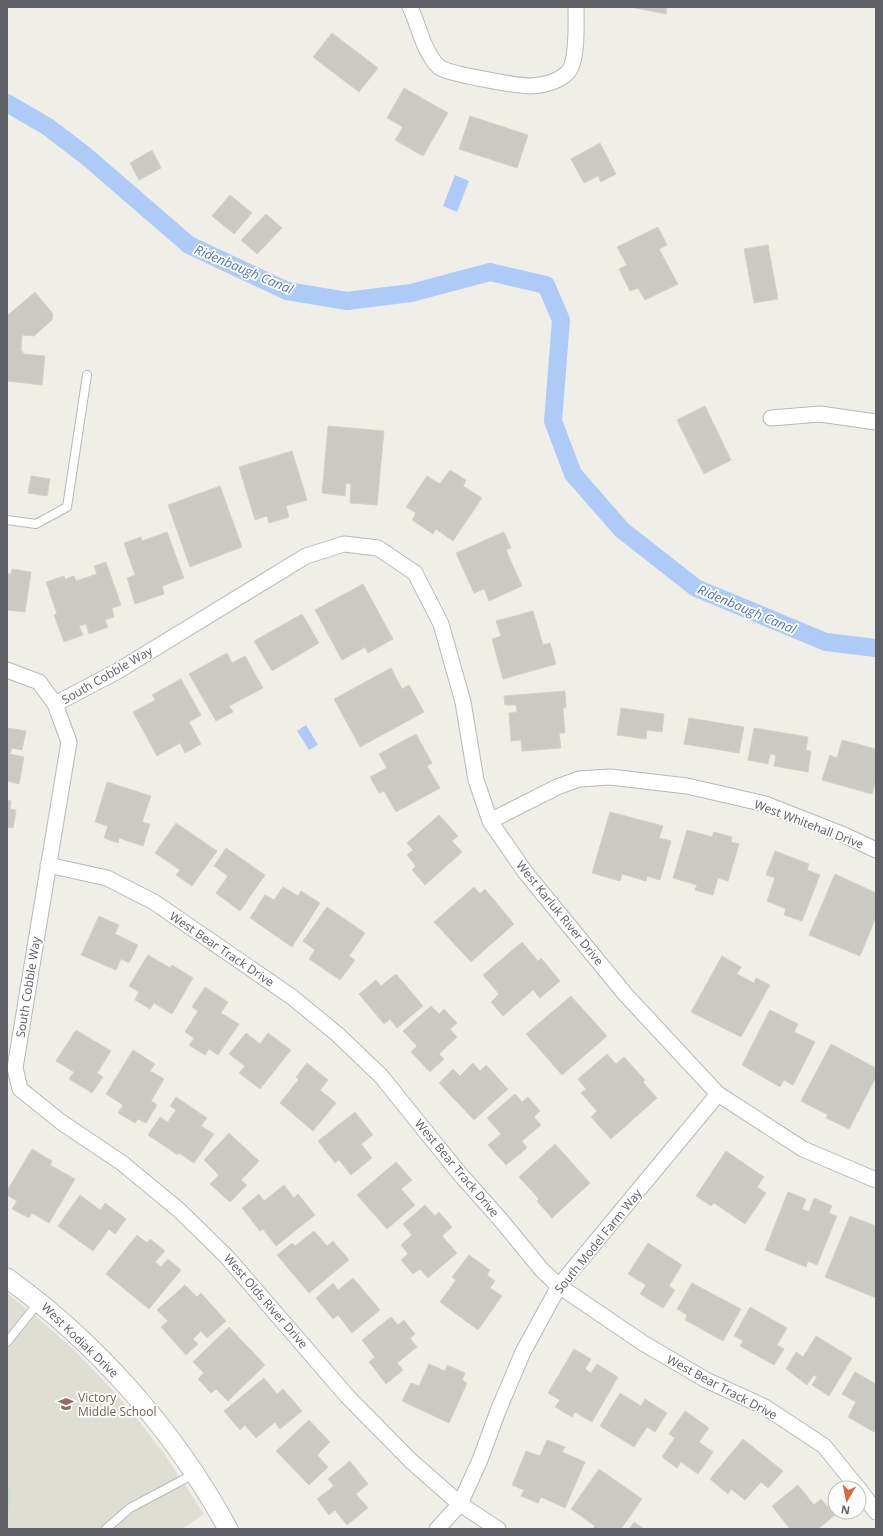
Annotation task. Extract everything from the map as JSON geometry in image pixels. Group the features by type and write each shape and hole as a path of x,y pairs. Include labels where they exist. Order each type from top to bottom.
{"street":[{"path":"410,7 427,50 440,67 456,74 530,86 554,82 568,72 576,46 576,7"},
{"path":"771,418 820,414 876,422"},
{"name":"South Cobble Way","path":"20,1089 15,1068 69,742 55,704 116,672 306,556 344,544 378,548"},
{"name":"West Karluk River Drive","path":"378,548 415,573 441,624 463,702 476,780 490,821 525,872 620,988 718,1094 803,1149 876,1180"},
{"path":"7,670 39,682 55,704"},
{"name":"West Whitehall Drive","path":"490,821 557,787 579,779 610,777 687,786 765,804 844,835 876,850"},
{"name":"West Bear Track Drive","path":"48,865 106,878 154,902 292,997 337,1034 381,1076 459,1173 500,1219 541,1269 559,1286 643,1343 706,1380 765,1407 824,1446 852,1480"},
{"name":"West Olds River Drive","path":"20,1089 61,1122 122,1163 179,1210 227,1257 347,1396 411,1461 460,1504 498,1529"},
{"name":"South Model Farm Way","path":"437,1529 460,1504 480,1460 498,1411 523,1352 559,1286 718,1094"},
{"name":"West Kodiak Drive","path":"7,1278 40,1302 84,1342 134,1393 195,1474 228,1529"},
{"name":"West Bear Track Drive","path":"867,1499 876,1512"}],"lane":[{"path":"7,520 36,524 67,507 87,375"},
{"path":"7,1342 40,1302"},
{"path":"106,1529 130,1508 195,1474"}],"shaded area":[{"name":"Victory Middle School","path":"7,1293 73,1349 109,1386 139,1421 165,1455 204,1514 182,1529 7,1529"}],"green space":[{"path":"7,1485 12,1491 7,1518"}],"water":[{"path":"455,175 469,181 457,212 443,206"},
{"path":"306,725 318,745 309,750 297,731"}],"building":[{"path":"630,7 667,7 666,14"},
{"path":"332,33 378,68 359,92 313,57"},
{"path":"404,88 448,113 423,156 395,140 403,127 387,118"},
{"path":"470,116 528,135 517,168 459,149"},
{"path":"600,143 616,174 601,182 598,176 584,183 571,159"},
{"path":"152,150 161,168 139,180 130,163"},
{"path":"230,195 252,213 234,234 212,216"},
{"path":"266,214 282,228 257,254 241,240"},
{"path":"658,227 667,245 659,249 678,284 645,300 638,288 630,291 619,269 627,265 617,247"},
{"path":"768,245 778,299 754,303 744,249"},
{"path":"35,292 53,314 52,320 34,336 22,335 21,350 24,354 45,356 42,385 7,381 7,316"},
{"path":"705,406 731,460 704,474 677,420"},
{"path":"328,426 384,431 377,505 350,503 351,484 346,483 345,496 322,493"},
{"path":"292,451 307,500 286,506 289,517 269,523 267,516 255,520 239,467"},
{"path":"450,470 466,480 463,486 482,498 453,541 436,529 433,534 412,520 416,513 406,507 427,476 440,484"},
{"path":"31,476 50,479 47,496 28,493"},
{"path":"220,486 242,547 190,567 168,505"},
{"path":"167,532 184,578 162,586 164,594 135,604 127,578 135,575 124,543 141,537 142,541"},
{"path":"504,532 511,548 506,550 522,586 489,601 484,589 474,593 456,553"},
{"path":"106,562 121,605 112,608 114,617 105,620 108,627 89,634 86,624 79,626 83,635 64,642 54,615 57,614 46,582 64,576 65,579 74,576 76,581 97,574 94,566"},
{"path":"12,569 31,572 25,612 7,610 7,574 11,574"},
{"path":"363,584 393,639 368,653 365,647 342,660 315,610"},
{"path":"533,611 543,645 550,643 556,664 503,679 492,639 501,636 496,621"},
{"path":"302,614 319,643 272,671 254,641"},
{"path":"227,653 232,663 245,656 263,688 229,706 233,712 216,721 189,674"},
{"path":"391,668 402,689 409,685 424,712 360,747 334,699"},
{"path":"181,679 201,715 189,722 201,744 185,753 180,743 157,756 133,712 155,700 152,695"},
{"path":"565,691 566,708 563,708 565,733 559,733 561,748 522,751 521,740 511,741 509,713 517,712 516,705 505,705 504,696"},
{"path":"621,708 664,714 662,732 647,730 646,739 617,735"},
{"path":"689,718 744,727 739,753 684,744"},
{"path":"7,728 26,731 22,750 12,748 10,754 24,757 19,784 7,781"},
{"path":"754,728 808,737 806,750 811,751 808,772 774,766 776,755 770,754 768,764 748,760"},
{"path":"416,734 432,763 427,766 440,788 396,812 384,791 379,793 370,777 387,768 379,754"},
{"path":"842,740 876,749 876,781 872,794 822,780 830,755 837,758"},
{"path":"107,782 151,796 142,822 150,824 143,846 119,838 118,843 104,838 108,826 95,822"},
{"path":"7,800 11,801 10,809 16,810 13,828 7,827"},
{"path":"610,812 663,826 659,838 671,841 660,880 647,876 646,881 622,874 620,881 592,873"},
{"path":"439,815 458,836 452,841 462,852 425,885 412,870 416,866 407,855 413,850 407,843"},
{"path":"176,823 217,851 192,886 176,875 180,870 155,853"},
{"path":"687,830 712,837 714,832 732,837 731,842 739,844 728,881 718,878 713,895 695,890 697,885 673,878"},
{"path":"226,848 265,875 240,911 216,893 228,876 214,866"},
{"path":"775,851 809,864 807,870 820,875 802,921 784,915 786,909 767,901 775,878 766,875"},
{"path":"835,874 876,893 876,917 860,956 809,935"},
{"path":"283,887 298,896 301,891 320,903 292,947 250,918 265,895 274,900"},
{"path":"474,887 480,894 485,889 514,924 471,962 434,922"},
{"path":"327,907 365,933 349,956 355,960 340,980 309,959 315,950 303,941"},
{"path":"99,916 119,925 115,934 138,945 129,963 121,959 116,970 81,955"},
{"path":"522,942 538,961 541,958 560,981 540,998 533,990 503,1016 491,1002 499,994 483,975"},
{"path":"148,955 170,968 172,965 193,978 172,1014 154,1003 150,1009 135,1000 139,992 129,986"},
{"path":"722,956 741,967 737,974 754,983 756,978 770,985 741,1037 691,1012"},
{"path":"396,974 423,1006 397,1028 390,1019 384,1024 359,994 376,980 381,986"},
{"path":"205,987 228,1002 221,1013 239,1024 218,1055 209,1049 205,1055 189,1045 194,1038 185,1032 198,1011 192,1007"},
{"path":"571,996 607,1036 562,1075 526,1034"},
{"path":"431,1006 439,1014 444,1009 457,1023 450,1029 457,1037 439,1054 444,1059 430,1072 411,1052 417,1046 403,1031"},
{"path":"770,1010 798,1024 794,1032 815,1042 793,1085 784,1080 780,1087 742,1065"},
{"path":"76,1030 111,1051 97,1073 103,1077 92,1093 69,1079 74,1072 56,1061"},
{"path":"246,1033 260,1044 268,1033 291,1050 260,1089 239,1073 245,1066 229,1054"},
{"path":"831,1044 876,1068 876,1077 849,1129 826,1118 828,1115 801,1101"},
{"path":"133,1050 155,1064 150,1071 164,1079 151,1101 157,1105 146,1123 138,1119 135,1123 118,1113 123,1105 106,1094"},
{"path":"607,1054 616,1064 624,1057 645,1080 643,1082 657,1098 611,1139 591,1117 597,1111 581,1093 586,1089 578,1079"},
{"path":"307,1063 328,1080 320,1090 336,1103 313,1131 280,1103 299,1079 296,1077"},
{"path":"473,1063 480,1071 486,1065 508,1089 474,1120 439,1083 453,1069 460,1076"},
{"path":"515,1094 522,1102 528,1097 540,1111 534,1117 541,1125 522,1141 527,1148 506,1165 488,1145 501,1134 487,1118"},
{"path":"176,1097 207,1118 201,1126 214,1134 194,1163 179,1153 178,1155 148,1135 160,1117 168,1122 176,1110 170,1106"},
{"path":"355,1112 373,1135 361,1144 372,1158 351,1175 339,1160 335,1163 318,1141"},
{"path":"229,1133 259,1161 241,1180 247,1185 230,1202 210,1184 219,1175 204,1160"},
{"path":"555,1144 590,1183 552,1218 537,1201 539,1199 519,1177"},
{"path":"32,1149 52,1161 50,1165 75,1179 49,1223 32,1213 29,1218 12,1209 17,1201 7,1195 7,1191"},
{"path":"726,1151 764,1177 757,1187 766,1193 745,1224 714,1203 711,1206 696,1196"},
{"path":"396,1162 412,1180 401,1189 415,1205 387,1229 357,1195"},
{"path":"284,1185 294,1198 298,1194 315,1215 276,1246 263,1229 260,1231 242,1208 259,1194 264,1201"},
{"path":"788,1192 806,1199 802,1209 809,1212 814,1198 832,1206 829,1213 837,1216 817,1265 808,1261 806,1267 765,1250"},
{"path":"80,1195 100,1210 105,1203 126,1219 115,1234 109,1229 93,1251 58,1226"},
{"path":"425,1205 435,1216 439,1212 452,1227 442,1236 457,1253 428,1278 420,1269 413,1274 401,1260 408,1254 401,1245 412,1235 403,1224"},
{"path":"850,1216 876,1226 876,1298 825,1277"},
{"path":"314,1231 327,1246 333,1241 349,1260 309,1293 277,1255 292,1243 295,1246"},
{"path":"137,1235 147,1243 150,1239 165,1251 155,1262 161,1267 168,1259 181,1270 149,1309 106,1274"},
{"path":"648,1243 682,1265 669,1286 675,1290 663,1308 640,1294 646,1285 628,1274"},
{"path":"469,1255 490,1270 487,1275 495,1281 490,1288 502,1296 478,1330 440,1302 456,1280 452,1277"},
{"path":"353,1278 380,1310 352,1333 338,1315 333,1319 316,1298 333,1283 338,1290"},
{"path":"692,1283 741,1309 723,1341 685,1320 687,1315 677,1309"},
{"path":"185,1285 197,1297 201,1293 226,1321 207,1338 201,1331 193,1339 198,1344 186,1355 161,1327 168,1321 157,1310"},
{"path":"750,1307 787,1328 777,1345 784,1349 774,1365 740,1346 743,1341 734,1336"},
{"path":"391,1317 398,1325 404,1320 415,1334 410,1338 417,1347 397,1363 403,1370 386,1384 369,1362 375,1357 362,1340"},
{"path":"229,1327 265,1365 228,1401 216,1389 211,1393 198,1379 204,1373 193,1362"},
{"path":"816,1336 852,1358 829,1396 812,1385 817,1377 814,1375 807,1385 786,1369 796,1352 803,1357"},
{"path":"574,1349 591,1359 585,1369 591,1373 597,1364 618,1377 592,1422 575,1412 572,1417 555,1407 560,1400 548,1393"},
{"path":"429,1364 445,1371 447,1365 465,1373 462,1380 467,1383 449,1423 402,1401 411,1383 419,1386"},
{"path":"855,1372 876,1384 876,1428 874,1432 848,1417 856,1402 842,1394"},
{"path":"264,1378 277,1394 283,1389 302,1411 280,1429 275,1422 256,1438 245,1425 240,1430 224,1411"},
{"path":"620,1393 641,1406 645,1399 667,1413 655,1432 647,1427 634,1447 600,1426"},
{"path":"685,1411 709,1428 699,1442 713,1452 698,1474 681,1462 677,1468 662,1457 675,1438 669,1434"},
{"path":"309,1420 330,1442 317,1455 328,1467 309,1485 276,1451"},
{"path":"743,1439 783,1471 768,1488 761,1482 745,1500 731,1489 728,1494 710,1479"},
{"path":"547,1440 565,1447 562,1452 585,1462 565,1508 541,1497 538,1503 521,1496 524,1490 512,1485 526,1451 540,1456"},
{"path":"350,1461 368,1484 356,1494 368,1508 347,1525 335,1510 329,1515 317,1499 334,1486 328,1479"},
{"path":"599,1469 642,1499 621,1529 593,1529 595,1526 571,1509"},
{"path":"798,1485 814,1505 821,1499 827,1506 827,1520 829,1520 818,1529 790,1529 772,1506"},
{"path":"634,1522 644,1529 629,1529"}],"waterway":[{"name":"Ridenbaugh Canal","path":"7,103 48,127 86,156 189,245 287,291 347,301 411,293 490,272 546,285 561,320 553,421 573,474 622,530 696,588 826,642 876,648"}],"place":[{"name":"Victory Middle School","path":"66,1404"}]}
